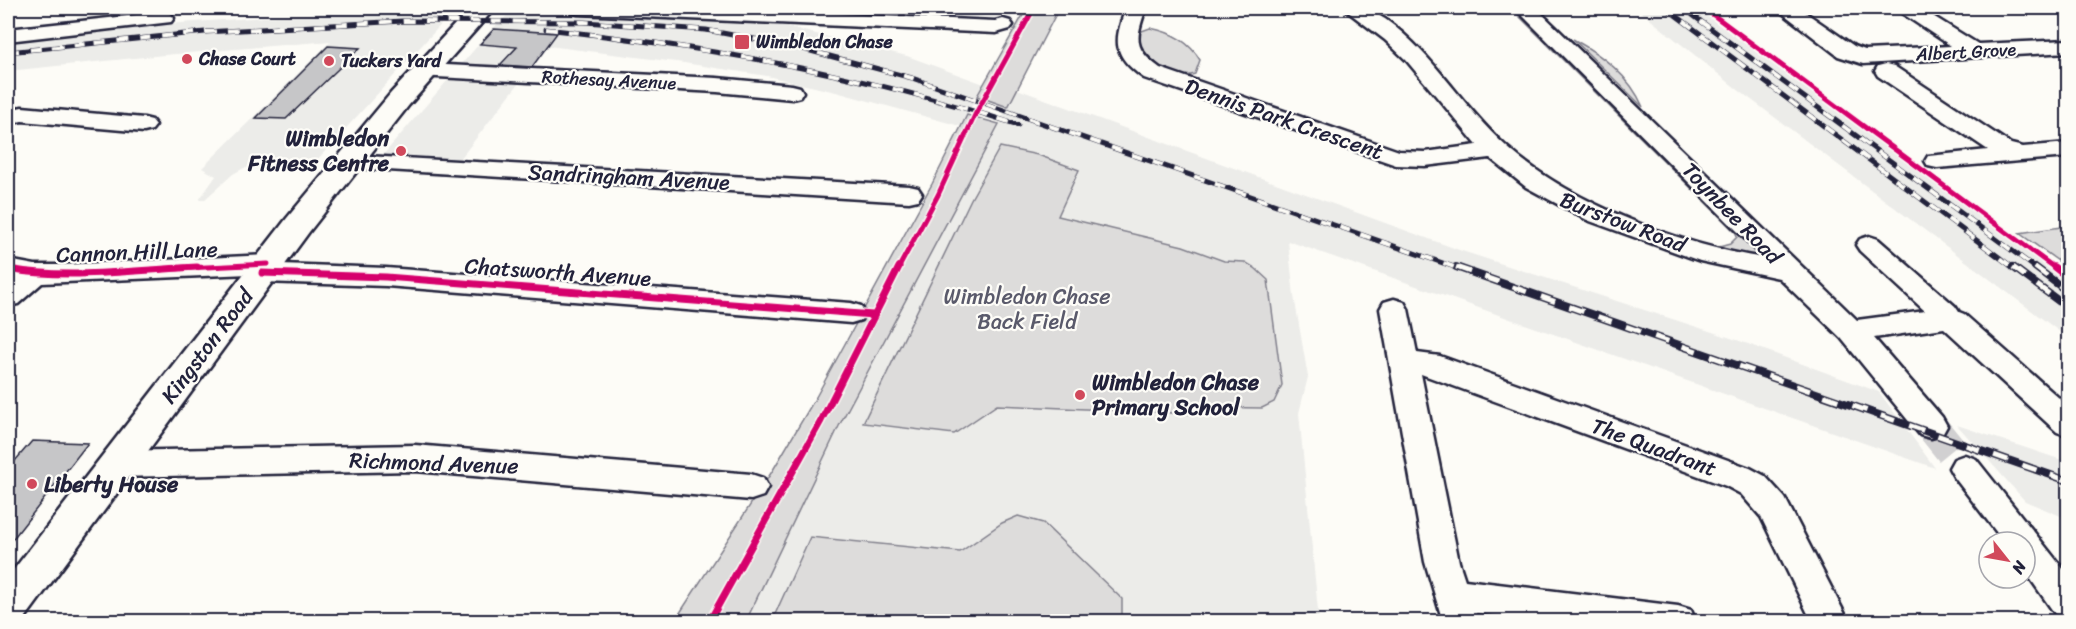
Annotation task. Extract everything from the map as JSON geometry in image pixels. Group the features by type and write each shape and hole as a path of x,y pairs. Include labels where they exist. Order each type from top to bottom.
{"main road":[{"name":"Kingston Road","path":"8,608 348,162 483,8"}],"street":[{"path":"578,8 996,27 1003,25"},
{"name":"Dennis Park Crescent","path":"1136,8 1125,37 1126,46 1139,65 1152,74 1396,158 1425,159 1495,150"},
{"name":"Burstow Road","path":"1353,8 1406,47 1495,150 1530,181 1554,196 1605,219 1713,257 1750,266 1787,270"},
{"name":"Toynbee Road","path":"1525,8 1774,252 1787,270 1851,331 1931,426"},
{"name":"Albert Grove","path":"1786,8 1846,51 1863,57 2068,46"},
{"path":"1907,8 1974,51"},
{"path":"8,35 164,18"},
{"name":"Rothesay Avenue","path":"426,71 717,85 792,92"},
{"path":"1886,71 2002,149 2012,153 2068,150"},
{"path":"8,117 22,114 144,125"},
{"path":"1937,161 2009,156 2012,153"},
{"name":"Sandringham Avenue","path":"348,162 909,194"},
{"path":"1869,245 1945,313 1946,318"},
{"name":"Cannon Hill Lane","path":"8,269 35,274 265,269"},
{"name":"Chatsworth Avenue","path":"265,269 850,313"},
{"path":"8,297 35,274"},
{"path":"1394,309 1442,562 1457,608 1678,621"},
{"path":"1851,331 1946,318 1954,321 2068,424"},
{"name":"The Quadrant","path":"1405,363 1429,364 1738,477 1753,485 1773,508 1831,621"},
{"name":"Richmond Avenue","path":"116,464 415,458 751,487"},
{"path":"1965,468 2014,530"},
{"path":"2037,561 2068,603"}],"shaded area":[{"path":"369,8 456,8 306,172 244,168 233,174 204,200 199,200 216,176 202,168 331,41 8,71 8,40"},
{"path":"1636,8 1696,8 2068,281 2068,338 1737,89"},
{"path":"523,10 725,18 783,26 907,56 984,84 960,126 836,92 767,76 548,46 460,159 383,155 492,29 511,12"},
{"name":"Wimbledon Chase Primary School","path":"1017,89 1462,251 1737,340 1879,392 1935,468 1288,241 1294,296 1308,377 1299,413 1319,621 746,622 840,424"},
{"path":"1957,425 2059,459 2068,457 2068,519 2025,501"}],"green space":[{"path":"1027,8 1059,8 1008,107 977,96"},
{"path":"1511,8 1517,8 1764,255 1748,256 1719,247 1730,244 1737,237 1736,233"},
{"path":"1150,28 1172,35 1196,53 1200,60 1195,74 1183,76 1170,74 1148,62 1137,45 1139,32"},
{"path":"1573,39 1614,67 1630,85 1643,107"},
{"path":"967,115 999,124 840,424 746,621 674,622 773,470 816,397"},
{"name":"Wimbledon Chase Back Field","path":"1000,147 1038,155 1079,170 1058,216 1183,246 1224,261 1245,262 1268,280 1282,385 1274,402 1262,408 1195,407 1193,414 997,405 954,434 863,423 971,199"},
{"path":"2068,226 2068,268 2019,233"},
{"path":"1018,516 1043,523 1122,599 1122,621 772,621 810,537 960,552 1002,523"}],"building":[{"path":"494,29 557,33 532,67 500,65 517,47 480,44"},
{"path":"328,46 360,48 286,119 256,118"},
{"name":"Liberty House","path":"32,441 88,443 8,545 8,469"}],"tunnel":[{"path":"1931,426 1965,468"}],"railway":[{"path":"1666,8 2015,269"},
{"path":"1683,8 2037,269"},
{"path":"8,52 205,32 403,21 584,22 706,30 792,46 912,78 1460,269"},
{"path":"546,29 666,44 785,65 902,91 1018,125"},
{"path":"1456,267 2068,481"},
{"path":"2013,267 2068,308"},
{"path":"2035,267 2068,292"}],"cycle path":[{"path":"709,622 821,421 873,315 938,195 975,115 1034,8"},
{"path":"1704,8 2068,278"},
{"path":"8,269 35,274 59,274 268,264"},
{"path":"262,273 386,277 873,315"}],"place":[{"name":"Wimbledon Chase","path":"742,42"},
{"name":"Chase Court","path":"187,59"},
{"name":"Tuckers Yard","path":"329,61"},
{"name":"Wimbledon Fitness Centre","path":"401,151"},
{"name":"Wimbledon Chase Primary School","path":"1080,395"},
{"name":"Liberty House","path":"32,484"}]}
